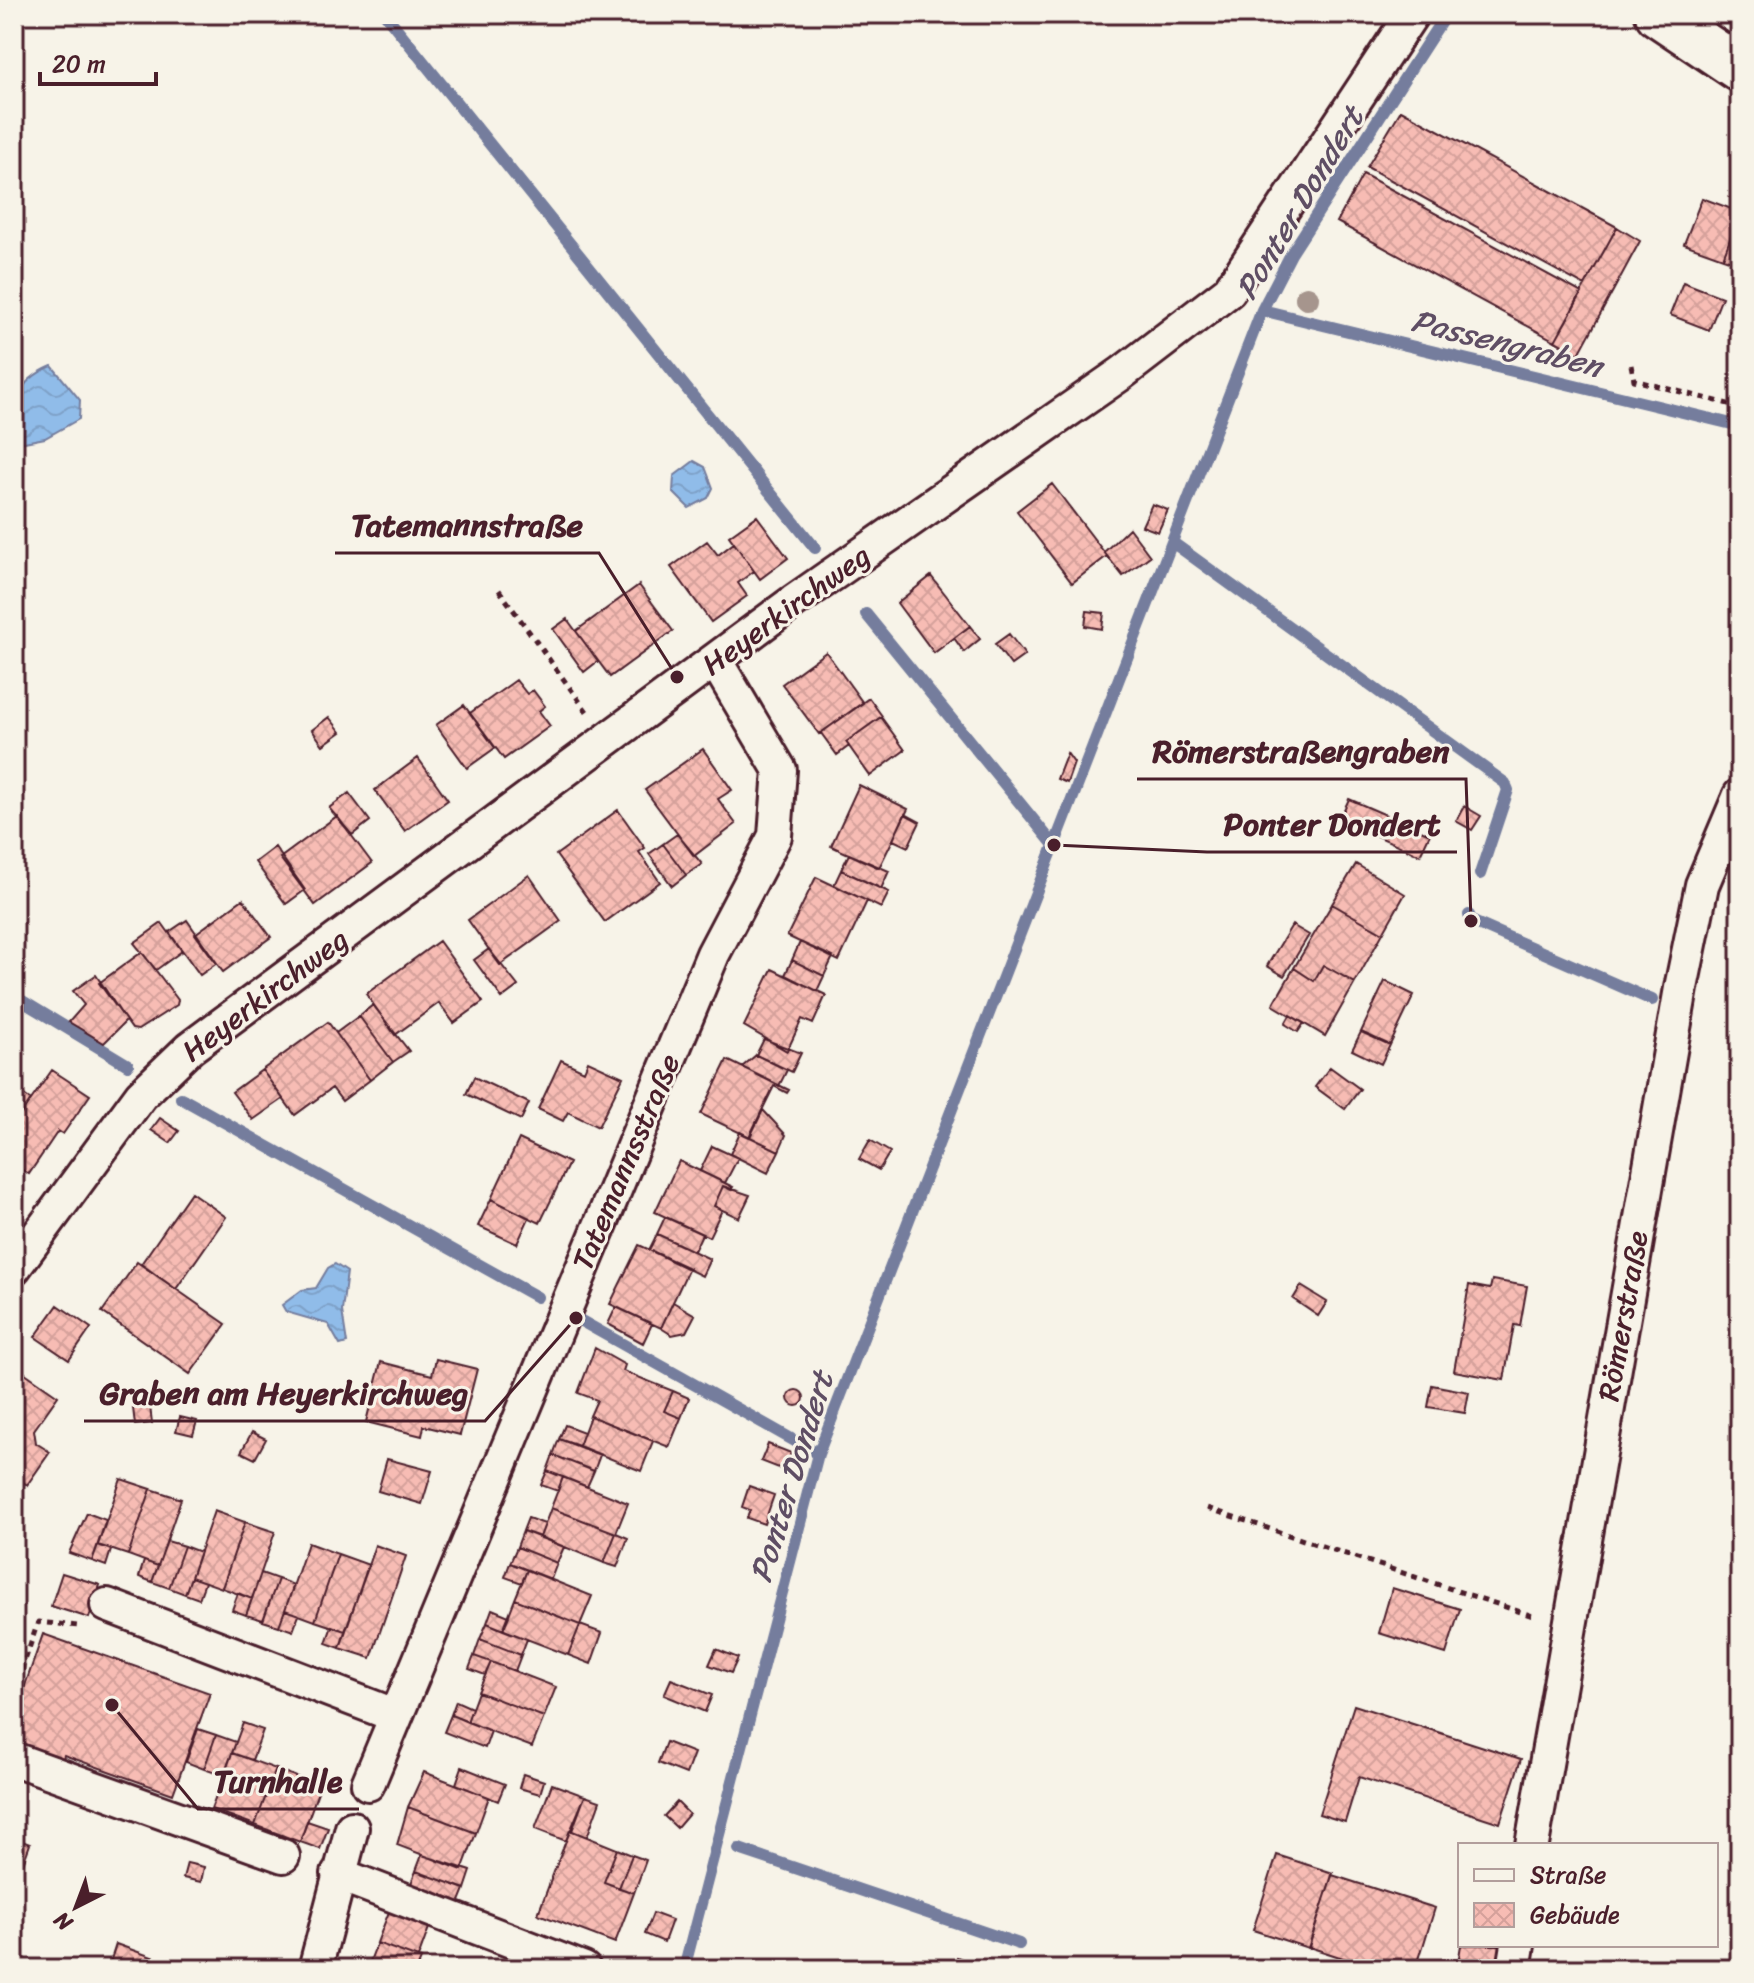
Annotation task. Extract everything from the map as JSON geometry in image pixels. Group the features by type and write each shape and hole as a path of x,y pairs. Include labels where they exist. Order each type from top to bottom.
{"street":[{"name":"Heyerkirchweg","path":"14,1268 141,1095 190,1048 715,660 1122,373 1229,291 1412,14"},
{"path":"1658,14 1740,69"},
{"name":"Tatemannsstraße","path":"368,1784 394,1715 713,954 775,836 780,770 715,660"},
{"name":"Römerstraße","path":"1532,1843 1568,1627 1702,885 1740,795"},
{"path":"107,1605 394,1715"},
{"path":"14,1759 283,1856"},
{"path":"315,1969 352,1828"},
{"path":"338,1874 584,1969"},
{"path":"1514,1969 1518,1947"}],"path":[{"path":"1631,365 1634,380 1740,407"},
{"path":"499,590 607,740"},
{"path":"1207,1508 1568,1627"},
{"path":"14,1693 38,1622 100,1630 107,1605"}],"water":[{"path":"52,366 80,400 79,419 45,438 14,444 15,407 22,388"},
{"path":"694,461 705,467 713,488 708,498 689,508 673,492 674,476"},
{"path":"335,1264 347,1272 342,1311 347,1343 340,1345 328,1324 286,1312 282,1305 302,1290 316,1288 328,1268"}],"building":[{"path":"1401,110 1617,227 1585,286 1367,167"},
{"path":"1363,174 1582,293 1555,341 1337,222"},
{"path":"1702,198 1740,212 1723,258 1684,244"},
{"path":"1740,213 1740,264 1723,258"},
{"path":"1617,227 1640,241 1579,354 1555,341"},
{"path":"1683,282 1722,297 1709,330 1670,315"},
{"path":"1052,484 1107,556 1072,583 1017,511"},
{"path":"1152,504 1168,510 1158,532 1142,526"},
{"path":"757,516 788,558 760,579 729,536"},
{"path":"1129,528 1150,556 1123,576 1104,552"},
{"path":"707,541 718,555 734,543 754,571 738,583 747,596 711,622 671,567"},
{"path":"931,576 970,626 934,653 897,603"},
{"path":"639,585 673,631 610,677 576,631"},
{"path":"1087,611 1104,613 1102,629 1085,626"},
{"path":"567,619 598,661 584,672 553,629"},
{"path":"970,626 980,639 964,652 954,638"},
{"path":"1009,634 1025,655 1011,665 995,644"},
{"path":"826,652 863,703 819,734 782,684"},
{"path":"516,680 527,694 533,690 545,706 539,711 550,726 504,759 470,713"},
{"path":"869,698 882,716 846,742 849,746 837,755 821,733"},
{"path":"464,705 495,748 467,768 436,725"},
{"path":"329,717 341,732 323,745 312,730"},
{"path":"881,717 905,750 870,776 846,742"},
{"path":"703,749 732,790 718,799 736,824 694,856 645,790"},
{"path":"1067,753 1074,763 1067,783 1057,779"},
{"path":"418,758 448,800 405,831 375,790"},
{"path":"859,785 908,809 879,868 831,846"},
{"path":"349,793 370,821 352,835 329,808"},
{"path":"1349,799 1430,834 1420,855 1345,822 1341,816"},
{"path":"1464,806 1481,816 1472,830 1456,821"},
{"path":"618,810 645,848 639,852 660,882 605,922 556,855"},
{"path":"905,814 920,822 908,847 893,840"},
{"path":"337,816 372,863 315,905 280,858"},
{"path":"677,834 702,864 686,875 663,844"},
{"path":"663,844 686,875 672,886 649,854"},
{"path":"275,847 305,890 286,904 255,862"},
{"path":"849,854 889,871 881,889 841,870"},
{"path":"1356,864 1405,894 1383,933 1332,904"},
{"path":"841,870 889,892 881,908 834,885"},
{"path":"529,875 561,921 500,965 468,920"},
{"path":"816,877 867,901 839,961 787,936"},
{"path":"243,899 271,937 223,972 195,934"},
{"path":"1332,904 1383,933 1355,983 1323,965 1314,981 1294,968"},
{"path":"187,920 217,963 200,975 169,932"},
{"path":"162,923 182,951 156,970 134,943"},
{"path":"1292,925 1309,935 1284,976 1267,966"},
{"path":"439,941 483,1002 454,1023 439,1003 395,1035 366,994"},
{"path":"800,942 833,957 824,976 792,960"},
{"path":"489,949 518,986 502,998 474,960"},
{"path":"142,952 178,1000 177,1005 138,1030 132,1029 99,983"},
{"path":"792,960 824,976 817,991 785,975"},
{"path":"1323,965 1355,983 1325,1036 1273,1005 1294,968 1314,981"},
{"path":"772,969 826,995 813,1024 802,1019 787,1051 744,1026"},
{"path":"96,975 126,1021 104,1043 69,1022 84,1005 73,991"},
{"path":"1385,981 1414,995 1390,1045 1361,1032"},
{"path":"373,1005 409,1051 393,1062 359,1016"},
{"path":"1290,1015 1304,1023 1298,1032 1285,1024"},
{"path":"359,1016 393,1062 370,1080 336,1033"},
{"path":"328,1022 370,1080 342,1101 332,1088 295,1115 262,1070"},
{"path":"1361,1032 1390,1045 1381,1064 1352,1050"},
{"path":"764,1039 801,1053 792,1072 756,1055"},
{"path":"756,1055 787,1070 779,1086 742,1067"},
{"path":"561,1060 584,1071 588,1061 623,1077 598,1127 568,1112 563,1121 538,1109"},
{"path":"727,1060 789,1090 787,1093 774,1086 749,1137 701,1114"},
{"path":"1330,1067 1360,1089 1345,1109 1315,1087"},
{"path":"52,1070 90,1095 63,1134 58,1131 29,1174 14,1164 14,1118 17,1120"},
{"path":"262,1070 283,1099 253,1120 232,1092"},
{"path":"474,1077 529,1103 521,1120 466,1094"},
{"path":"14,1088 31,1100 17,1120 14,1118"},
{"path":"763,1110 786,1135 779,1151 750,1137"},
{"path":"160,1118 179,1131 170,1143 151,1130"},
{"path":"740,1132 779,1151 768,1173 730,1154"},
{"path":"519,1139 569,1163 540,1223 491,1199"},
{"path":"870,1140 890,1152 879,1170 859,1159"},
{"path":"712,1146 738,1158 725,1183 700,1171"},
{"path":"679,1161 733,1187 731,1190 723,1186 714,1206 722,1210 709,1237 655,1212"},
{"path":"723,1186 750,1195 739,1218 714,1206"},
{"path":"191,1192 226,1217 176,1289 141,1264"},
{"path":"491,1199 529,1218 517,1244 478,1226"},
{"path":"665,1217 702,1234 694,1251 657,1234"},
{"path":"657,1234 710,1259 702,1276 649,1250"},
{"path":"639,1245 689,1268 661,1328 610,1304"},
{"path":"137,1262 226,1324 190,1374 102,1312"},
{"path":"1492,1280 1527,1286 1520,1326 1514,1325 1504,1380 1454,1371 1469,1285 1490,1289"},
{"path":"1301,1286 1327,1302 1318,1316 1293,1299"},
{"path":"673,1302 695,1315 686,1332 672,1335 661,1328"},
{"path":"58,1305 91,1328 69,1360 35,1337"},
{"path":"616,1307 652,1324 643,1343 608,1324"},
{"path":"595,1348 625,1365 623,1371 673,1391 664,1411 681,1418 669,1447 590,1416 597,1400 578,1393"},
{"path":"436,1359 477,1369 460,1435 424,1426 422,1436 366,1422 381,1362 432,1375"},
{"path":"15,1366 58,1396 34,1430 36,1443 50,1452 27,1485 14,1475"},
{"path":"1432,1385 1469,1392 1465,1413 1428,1407"},
{"path":"796,1390 802,1392 802,1404 796,1406 790,1404 788,1398 790,1392"},
{"path":"673,1391 689,1398 681,1418 664,1411"},
{"path":"150,1406 152,1423 135,1425 133,1408"},
{"path":"590,1416 653,1441 641,1471 579,1446"},
{"path":"180,1417 197,1421 193,1435 176,1431"},
{"path":"565,1425 584,1432 579,1446 559,1439"},
{"path":"252,1432 266,1439 255,1459 241,1452"},
{"path":"559,1439 600,1455 594,1471 553,1455"},
{"path":"768,1444 791,1453 784,1470 761,1461"},
{"path":"553,1455 594,1471 587,1487 547,1471"},
{"path":"387,1459 432,1471 422,1504 378,1491"},
{"path":"547,1471 563,1477 558,1491 541,1485"},
{"path":"563,1477 628,1503 616,1533 551,1508"},
{"path":"121,1479 151,1489 128,1555 98,1545"},
{"path":"749,1486 774,1495 764,1524 747,1518 750,1510 742,1507"},
{"path":"151,1489 181,1499 158,1566 128,1555"},
{"path":"551,1508 616,1533 604,1563 540,1537"},
{"path":"214,1511 245,1522 222,1588 191,1577"},
{"path":"87,1513 106,1520 92,1561 69,1553"},
{"path":"528,1518 545,1524 540,1537 523,1531"},
{"path":"245,1522 275,1532 252,1599 222,1588"},
{"path":"523,1531 564,1547 557,1563 517,1547"},
{"path":"616,1533 628,1538 617,1567 604,1563"},
{"path":"167,1541 184,1546 169,1588 152,1582"},
{"path":"308,1543 338,1554 315,1621 285,1610"},
{"path":"98,1545 111,1550 106,1566 92,1561"},
{"path":"375,1545 406,1556 371,1658 340,1648"},
{"path":"184,1546 200,1552 185,1594 169,1588"},
{"path":"517,1547 557,1563 551,1579 510,1563"},
{"path":"338,1554 369,1565 345,1631 315,1621"},
{"path":"144,1561 158,1566 152,1582 139,1577"},
{"path":"510,1563 527,1570 522,1583 505,1577"},
{"path":"527,1570 592,1596 580,1625 515,1599"},
{"path":"62,1573 100,1585 89,1618 51,1606"},
{"path":"261,1573 278,1579 263,1620 246,1615"},
{"path":"191,1577 205,1582 199,1599 185,1594"},
{"path":"278,1579 294,1585 279,1626 263,1621"},
{"path":"1392,1588 1460,1609 1446,1654 1379,1633"},
{"path":"238,1593 252,1599 246,1615 232,1610"},
{"path":"515,1599 580,1625 568,1655 503,1630"},
{"path":"492,1609 509,1616 503,1630 487,1623"},
{"path":"285,1610 299,1615 293,1631 279,1626"},
{"path":"487,1623 527,1639 521,1655 480,1639"},
{"path":"580,1625 602,1633 591,1664 568,1655"},
{"path":"332,1626 345,1631 340,1648 326,1643"},
{"path":"43,1634 210,1693 173,1794 64,1755 61,1765 14,1748 14,1717"},
{"path":"480,1639 521,1655 515,1671 474,1656"},
{"path":"716,1649 738,1658 731,1673 709,1665"},
{"path":"474,1656 491,1662 485,1675 469,1669"},
{"path":"491,1662 556,1687 544,1717 478,1692"},
{"path":"671,1679 712,1695 705,1712 664,1695"},
{"path":"478,1692 544,1717 532,1747 467,1722"},
{"path":"456,1701 472,1708 467,1722 451,1715"},
{"path":"1354,1705 1521,1759 1500,1823 1359,1777 1345,1822 1319,1814"},
{"path":"451,1715 491,1731 485,1748 444,1732"},
{"path":"243,1723 263,1730 252,1760 232,1753"},
{"path":"198,1729 216,1735 204,1769 186,1762"},
{"path":"216,1735 236,1742 224,1776 204,1769"},
{"path":"666,1742 694,1753 686,1774 658,1763"},
{"path":"232,1753 276,1769 255,1825 211,1809"},
{"path":"462,1767 505,1784 498,1801 456,1784"},
{"path":"276,1769 320,1786 300,1842 255,1825"},
{"path":"424,1772 489,1797 476,1833 408,1807"},
{"path":"523,1774 544,1781 540,1794 519,1788"},
{"path":"552,1784 585,1796 566,1841 535,1829"},
{"path":"585,1796 600,1801 587,1837 572,1831"},
{"path":"677,1802 689,1814 677,1828 664,1816"},
{"path":"408,1807 476,1833 462,1870 397,1845"},
{"path":"307,1821 328,1828 320,1849 300,1842"},
{"path":"570,1830 617,1849 604,1882 634,1893 615,1943 538,1914"},
{"path":"14,1838 30,1844 14,1889"},
{"path":"617,1849 632,1855 619,1888 604,1882"},
{"path":"422,1855 471,1871 465,1889 416,1871"},
{"path":"632,1855 646,1860 634,1893 619,1888"},
{"path":"1277,1855 1333,1873 1308,1948 1253,1930"},
{"path":"187,1863 204,1867 201,1882 183,1878"},
{"path":"416,1871 465,1889 459,1904 410,1886"},
{"path":"1332,1875 1435,1908 1416,1969 1377,1969 1309,1947"},
{"path":"390,1909 430,1925 418,1958 377,1943"},
{"path":"653,1913 672,1920 664,1942 645,1934"},
{"path":"377,1943 421,1959 417,1969 367,1969"},
{"path":"116,1944 177,1966 176,1969 108,1969"},
{"path":"1461,1947 1502,1947 1499,1969 1457,1969"},
{"path":"957,1957 979,1966 978,1969 953,1969"}],"waterway":[{"path":"385,14 815,548"},
{"name":"Ponter Dondert","path":"684,1969 818,1454 1262,310 1291,254 1446,14"},
{"name":"Passengraben","path":"1262,310 1740,426"},
{"path":"1172,542 1505,783 1508,790 1480,874"},
{"path":"866,614 1054,845"},
{"path":"1469,915 1471,921 1652,1000"},
{"path":"14,996 128,1065"},
{"path":"181,1098 537,1297"},
{"path":"576,1318 818,1454"},
{"path":"739,1849 1019,1944"}],"place":[{"name":"Tatemannstraße","path":"677,677"},
{"name":"Ponter Dondert","path":"1054,845"},
{"name":"Römerstraßengraben","path":"1471,921"},
{"name":"Graben am Heyerkirchweg","path":"576,1318"},
{"name":"Turnhalle","path":"112,1705"}]}
